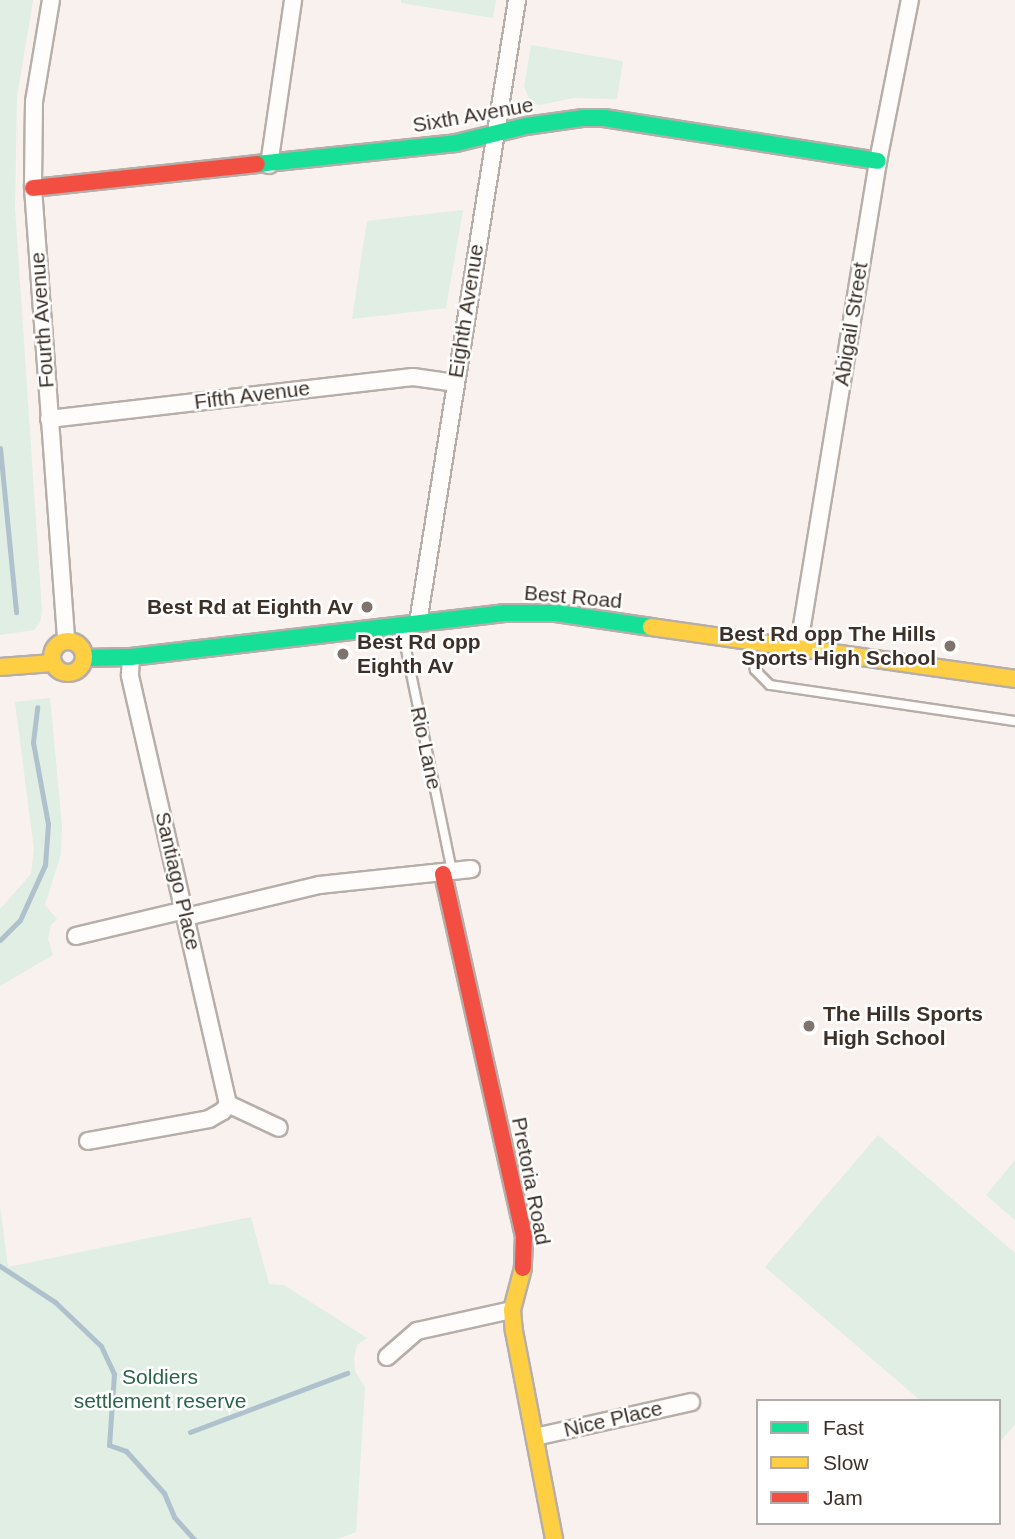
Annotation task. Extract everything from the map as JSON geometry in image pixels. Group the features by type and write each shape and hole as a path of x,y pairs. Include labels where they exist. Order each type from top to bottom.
{"street":[{"name":"Fourth Avenue","path":"51,0 34,102 33,188 66,641"},
{"path":"269,166 293,0"},
{"name":"Eighth Avenue","path":"410,623 455,383 517,0"},
{"name":"Abigail Street","path":"798,650 878,161 910,0"},
{"name":"Sixth Avenue","path":"33,188 269,166 456,144 526,126 604,118 878,161"},
{"name":"Fifth Avenue","path":"48,419 414,377 455,383"},
{"name":"Best Road","path":"84,658 131,657 504,613 556,613 798,650 1015,679"},
{"path":"66,641 79,645 84,658 80,667 68,673 58,670 52,663 54,649 66,641"},
{"name":"Santiago Place","path":"131,657 131,675 228,1104"},
{"path":"0,667 52,663"},
{"path":"76,936 319,886 471,869"},
{"name":"Pretoria Road","path":"447,873 524,1235 524,1262 512,1310 554,1539"},
{"path":"88,1141 209,1119 223,1111 228,1104 279,1128"},
{"path":"387,1357 417,1331 512,1310"},
{"name":"Nice Place","path":"535,1437 691,1402"}],"lane":[{"name":"Rio Lane","path":"410,623 408,667 447,873"},
{"path":"750,642 755,670 770,685 1015,721"}],"green space":[{"path":"0,0 33,0 17,96 15,208 42,611 40,622 34,630 0,635"},
{"path":"401,0 496,0 493,18 401,3"},
{"path":"531,45 623,61 617,99 573,98 539,105 530,102 524,86"},
{"path":"463,210 446,308 352,319 367,221"},
{"path":"50,698 62,826 61,854 45,905 57,919 51,925 48,939 53,955 0,986 0,909 31,874 34,850 15,702"},
{"path":"878,1135 1015,1253 1015,1424 1001,1441 1001,1399 919,1399 765,1267"},
{"path":"1015,1160 1015,1220 986,1195"},
{"name":"Soldiers settlement reserve","path":"0,1206 8,1267 251,1217 269,1284 284,1285 367,1338 357,1345 354,1357 355,1371 365,1387 356,1532 337,1539 0,1539"}],"waterway":[{"path":"0,448 16,612"},
{"path":"0,940 20,920 45,865 48,824 33,742 37,707"},
{"path":"0,1266 55,1302 101,1346 114,1374 109,1445 126,1451 164,1493 174,1517 194,1539"},
{"path":"190,1432 347,1373"}],"traffic: fast":[{"path":"257,164 456,143 526,126 583,118 604,118 878,161"},
{"path":"84,658 131,657 504,613 556,613 651,627"}],"traffic: slow":[{"path":"651,627 1015,679"},
{"path":"68,641 79,646 84,657 79,668 68,673 57,668 52,657 57,646 68,641"},
{"path":"0,667 53,663"},
{"path":"523,1268 512,1310 514,1331 554,1539"}],"traffic: jam":[{"path":"33,188 257,164"},
{"path":"443,874 524,1235 523,1268"}],"place":[{"name":"Best Rd at Eighth Av","path":"367,607"},
{"name":"Best Rd opp The Hills Sports High School","path":"950,646"},
{"name":"Best Rd opp Eighth Av","path":"343,654"},
{"name":"The Hills Sports High School","path":"809,1026"}]}
